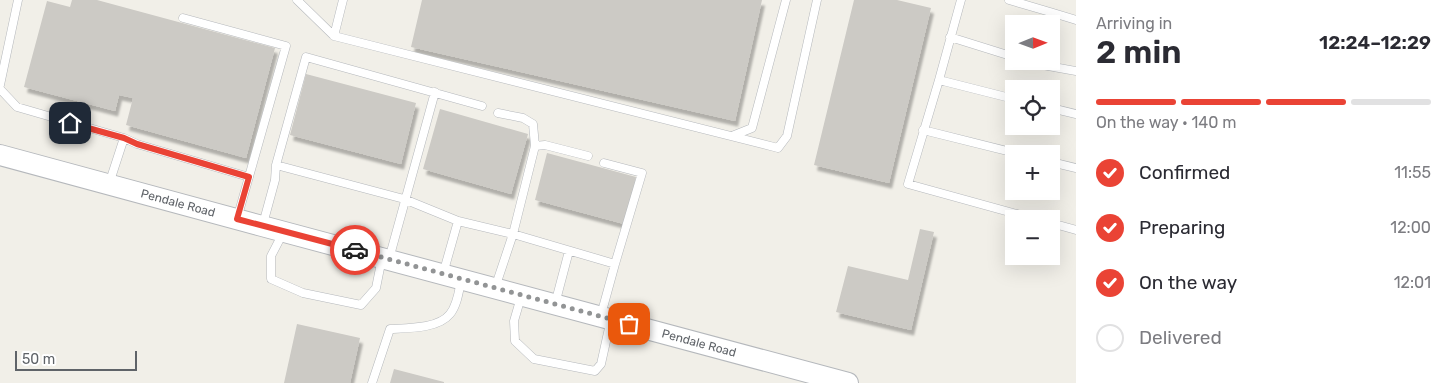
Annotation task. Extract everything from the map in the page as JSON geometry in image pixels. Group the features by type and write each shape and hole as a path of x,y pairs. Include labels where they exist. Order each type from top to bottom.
{"street":[{"name":"Pendale Road","path":"0,155 848,383"}],"lane":[{"path":"0,85 18,0"},
{"path":"298,0 334,36 778,148 787,136 817,0"},
{"path":"334,36 343,0"},
{"path":"732,136 752,128 786,0"},
{"path":"960,0 939,80 908,184 1005,211"},
{"path":"1010,0 1076,20"},
{"path":"183,18 286,46 237,219"},
{"path":"950,37 1005,54"},
{"path":"262,226 275,180 276,165 306,57 482,106"},
{"path":"1060,68 1076,71"},
{"path":"939,80 1005,97"},
{"path":"0,89 17,108 124,138 137,144 249,177"},
{"path":"283,231 271,256 271,279 304,293 361,305 376,288 435,92"},
{"path":"1060,110 1076,114"},
{"path":"495,288 513,234 535,146 533,124 523,118 498,112"},
{"path":"924,130 1005,151"},
{"path":"109,184 124,138"},
{"path":"535,146 545,144 588,156"},
{"path":"522,295 514,321 515,341 534,359 595,371 601,364 615,264 642,173 604,164"},
{"path":"1060,164 1076,168"},
{"path":"276,165 404,199 458,221 513,234 615,264"},
{"path":"443,274 458,221"},
{"path":"1060,226 1076,230"},
{"path":"555,304 569,251"},
{"path":"372,383 390,329 428,326 442,321 450,315 455,305 462,279"}],"building":[{"path":"72,0 97,0 275,48 246,158 126,125 133,98 119,95 115,111 24,87 47,1 70,7"},
{"path":"422,0 762,0 735,121 411,47"},
{"path":"854,0 897,0 931,8 889,183 814,165"},
{"path":"306,74 416,103 401,164 290,135"},
{"path":"440,109 528,134 511,194 423,169"},
{"path":"547,153 636,177 624,224 535,200"},
{"path":"920,229 934,232 911,330 836,312 848,266 908,280"},
{"path":"297,324 360,338 350,383 284,383"},
{"path":"394,369 444,382 444,383 390,383"}],"way so far":[{"path":"355,250 629,324"}],"route":[{"path":"70,123 249,177 237,219 355,250"}]}
